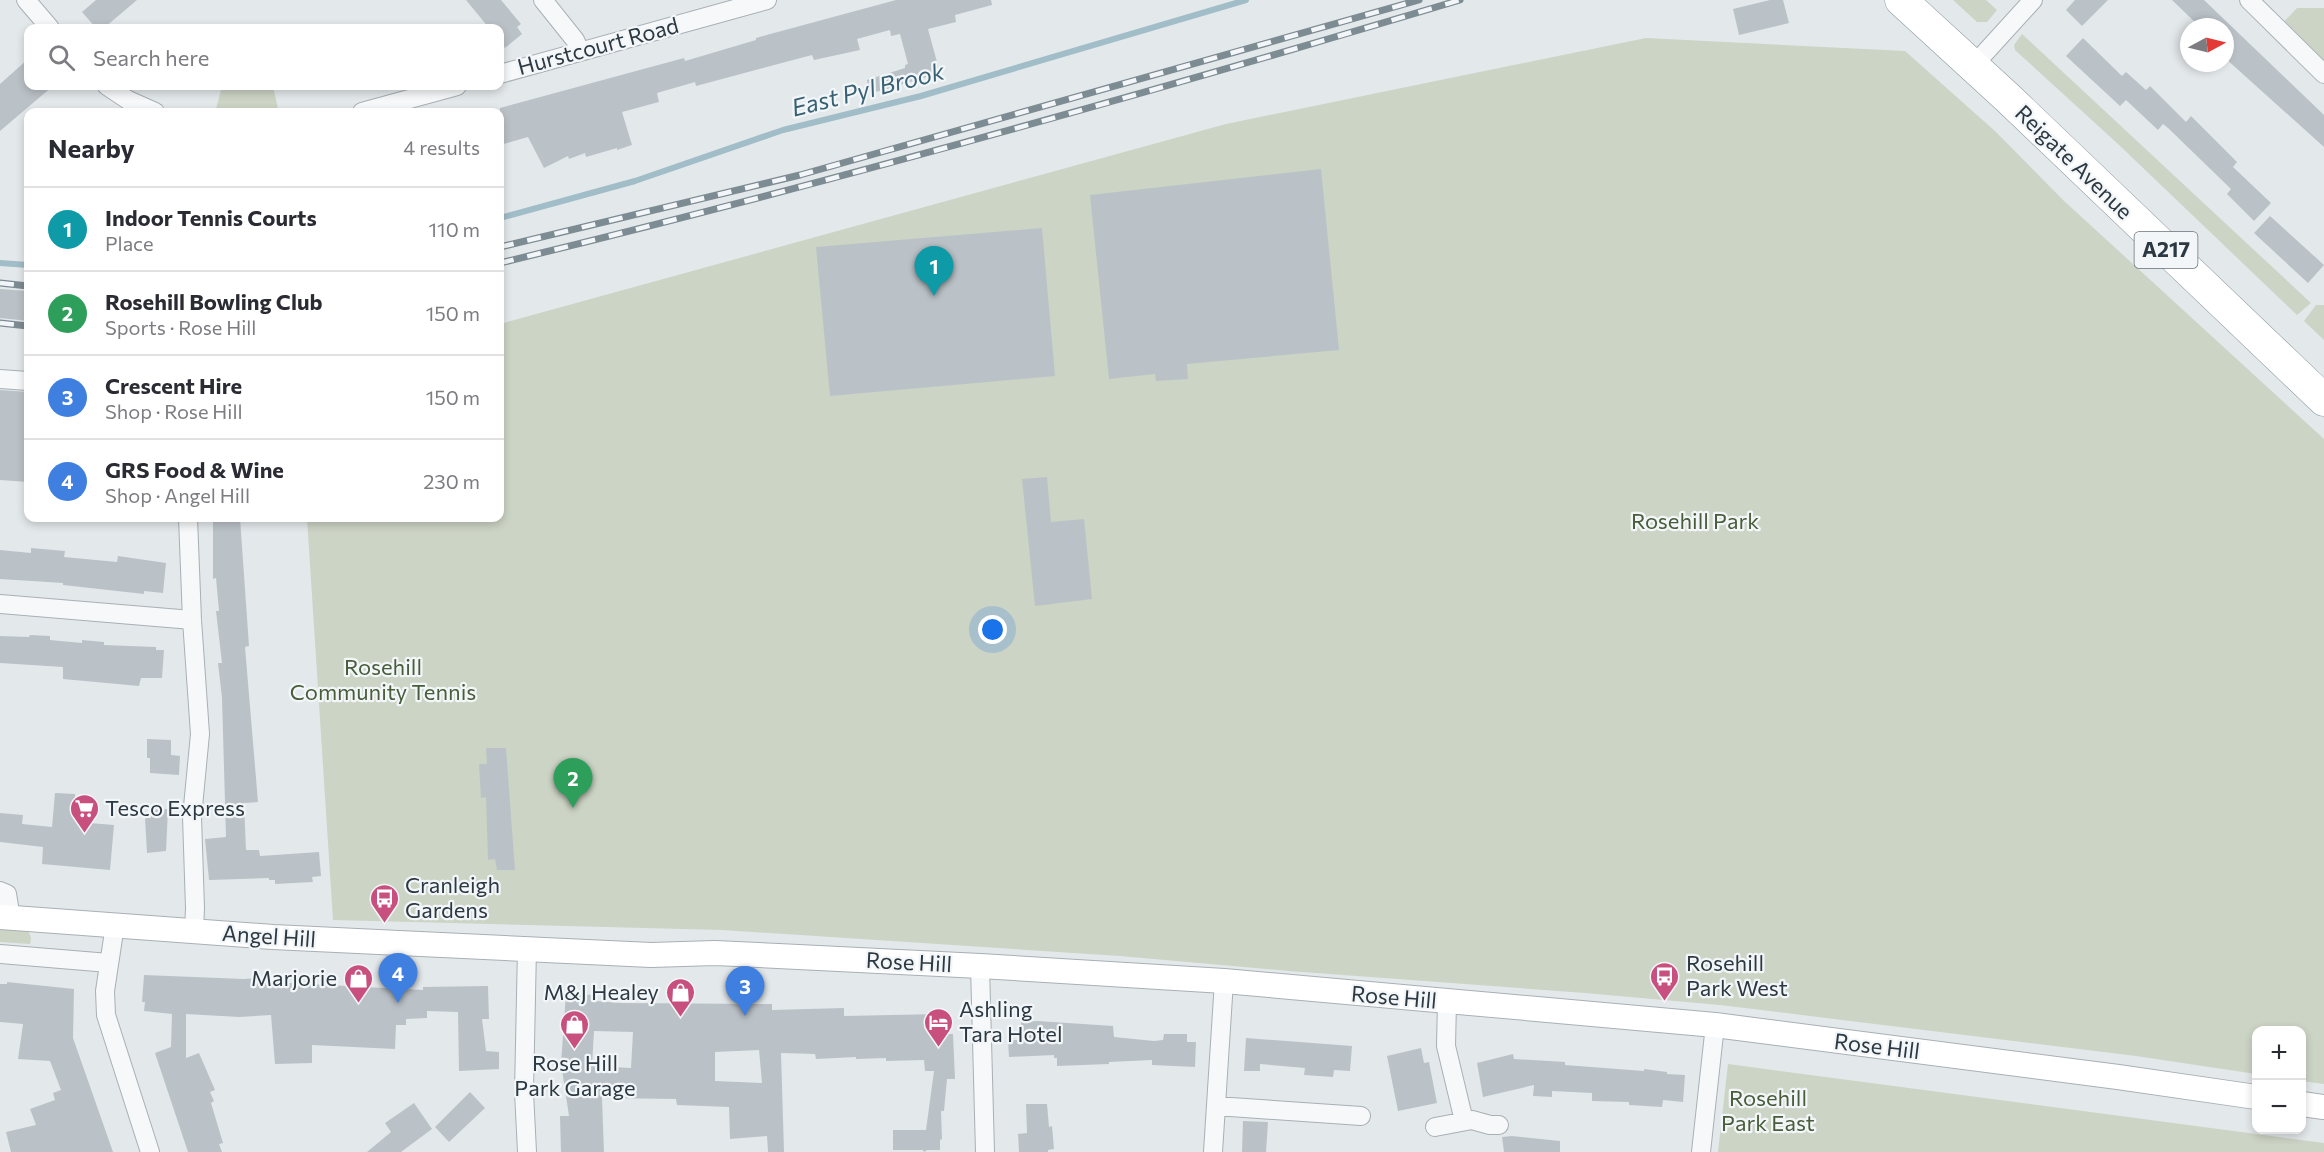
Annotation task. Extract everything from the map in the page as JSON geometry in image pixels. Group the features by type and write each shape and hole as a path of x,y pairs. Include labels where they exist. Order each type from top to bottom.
{"highway":[{"name":"Reigate Avenue","path":"1901,0 2324,400"}],"main road":[{"name":"Angel Hill","path":"6,917 414,945 527,948"},
{"name":"Rose Hill","path":"527,948 651,955 715,953 1224,981 1716,1025 2107,1075 2252,1096"},
{"path":"2306,1105 2324,1107"}],"street":[{"path":"26,0 47,24"},
{"path":"543,0 575,40 580,51"},
{"name":"Hurstcourt Road","path":"504,73 767,0"},
{"path":"1972,67 2033,0"},
{"path":"2249,0 2323,72"},
{"path":"113,90 146,108"},
{"path":"377,108 442,90"},
{"path":"0,379 24,381"},
{"path":"188,522 200,734 192,817 194,931"},
{"path":"0,604 192,620"},
{"name":"Angel Hill","path":"0,891 7,894 6,917"},
{"path":"115,925 105,991 106,1015 150,1152"},
{"path":"527,948 524,1092 527,1152"},
{"path":"0,954 109,963"},
{"path":"980,966 985,1152"},
{"path":"1213,1152 1224,981"},
{"path":"1448,1002 1446,1046 1464,1121"},
{"path":"1701,1152 1716,1025"},
{"path":"1216,1106 1360,1116"},
{"path":"1435,1126 1464,1121 1499,1125"}],"green space":[{"path":"1953,0 1986,0 1997,10 1987,22 1977,22"},
{"path":"2297,8 2324,8 2324,69 2280,26"},
{"path":"2022,34 2311,303 2297,315 2118,144 2015,50 2014,45"},
{"name":"Rosehill Park","path":"1646,38 1905,51 1996,132 2063,200 2324,439 2324,1084 2306,1082 2306,1026 2252,1026 2252,1073 2136,1056 1720,1005 1585,993 1120,956 722,930 333,920 307,522 504,522 504,323 1226,124"},
{"path":"221,90 274,90 278,108 216,108"},
{"path":"2316,305 2324,305 2324,340 2304,321"},
{"path":"0,927 28,930 31,938 30,944 0,942"},
{"name":"Rosehill Park East","path":"1728,1064 2324,1143 2324,1152 1718,1152"}],"building":[{"path":"96,0 137,0 109,24 92,24 82,12"},
{"path":"466,0 501,0 521,24 517,27 522,34 505,48 504,24 486,24"},
{"path":"896,0 991,0 992,5 955,15 956,22 928,29 940,73 901,86 870,93 867,80 905,68 908,64 900,34 891,36 890,30 857,39 860,50 814,60 812,55 696,86 695,82 657,93 659,102 622,112 632,145 617,150 617,148 586,157 585,153 569,159 568,156 544,168 528,137 504,144 504,108 500,108 684,58 685,61 756,40 756,38"},
{"path":"1770,0 1783,0 1789,23 1739,35 1733,9"},
{"path":"2075,0 2108,0 2082,26 2066,10"},
{"path":"2172,0 2204,0 2223,18 2191,18"},
{"path":"2234,29 2324,115 2324,147 2234,66"},
{"path":"2083,38 2122,76 2126,72 2146,90 2150,86 2186,122 2191,116 2237,162 2233,167 2271,203 2254,221 2227,194 2231,189 2168,128 2163,124 2158,130 2126,100 2120,106 2066,56"},
{"path":"24,63 24,90 48,90 27,108 24,108 24,111 0,131 0,84"},
{"path":"1321,169 1339,350 1187,364 1188,379 1156,381 1155,374 1109,379 1090,195"},
{"path":"2270,216 2324,265 2308,283 2254,233"},
{"path":"1042,228 1055,376 830,396 816,247"},
{"path":"0,289 24,291 24,321 0,318"},
{"path":"0,390 24,392 24,482 0,480"},
{"path":"1047,477 1051,522 1084,519 1092,599 1035,606 1022,479"},
{"path":"213,522 240,522 249,646 245,647 258,802 244,803 246,850 259,850 260,856 319,852 321,876 312,877 313,882 275,884 275,880 269,880 269,878 209,880 205,839 226,837 222,698 218,663 222,663 216,611 219,611 216,578 213,579"},
{"path":"31,548 65,551 64,557 117,562 118,556 166,563 163,593 144,591 144,594 63,585 63,583 0,579 0,550 31,553"},
{"path":"30,635 50,636 50,640 82,643 82,640 104,642 104,645 156,647 156,650 164,650 162,678 141,678 139,686 63,679 63,667 0,663 0,636 29,637"},
{"path":"147,739 171,740 171,755 180,756 179,775 150,773"},
{"path":"486,748 506,748 515,870 497,870 495,859 488,860 486,797 481,798 479,764 487,764"},
{"name":"Tesco Express","path":"55,793 75,794 75,800 80,801 77,822 114,825 110,870 42,864 43,847 0,842 0,813 23,815 22,824 52,827"},
{"path":"168,809 166,851 147,853 145,818 151,818 151,810"},
{"path":"144,975 244,979 271,977 271,982 423,990 423,987 488,986 489,1019 482,1019 486,1051 499,1052 499,1069 459,1071 458,1012 427,1011 427,1018 406,1019 406,1025 396,1025 395,1049 312,1045 312,1063 275,1064 271,1015 239,1017 186,1014 186,1058 199,1053 215,1090 210,1092 214,1101 211,1103 223,1143 219,1144 222,1152 188,1152 155,1053 171,1047 172,1014 144,1011 145,1002 142,1002"},
{"path":"7,982 74,989 73,1038 113,1152 11,1152 6,1132 36,1125 30,1109 55,1100 53,1093 61,1090 50,1061 18,1059 23,1024 0,1022 0,984 7,984"},
{"path":"566,994 597,995 596,1001 620,1003 772,1004 772,1010 844,1008 844,1016 939,1014 939,1024 949,1034 953,1034 955,1079 947,1079 944,1111 941,1111 940,1150 924,1152 923,1150 893,1150 893,1130 926,1130 934,1071 925,1071 924,1060 886,1061 886,1058 856,1059 856,1057 816,1059 815,1054 781,1053 784,1152 768,1152 767,1136 730,1139 729,1107 677,1105 676,1099 602,1098 604,1152 561,1152 560,1116 569,1116 561,1063","holes":["594,1031 633,1032 631,1068 592,1066","759,1050 762,1083 715,1081 715,1052"]},
{"path":"1021,1022 1113,1026 1114,1037 1154,1041 1163,1040 1164,1034 1187,1034 1187,1042 1196,1042 1195,1067 1152,1065 1152,1060 1057,1066 1057,1058 1054,1058 1054,1055 1009,1057 1008,1040 1022,1040"},
{"path":"1246,1038 1352,1046 1350,1071 1334,1070 1333,1077 1304,1075 1305,1068 1260,1064 1260,1071 1244,1071"},
{"path":"1421,1048 1424,1063 1429,1062 1437,1103 1398,1111 1387,1056"},
{"path":"1513,1054 1514,1059 1565,1062 1565,1065 1644,1071 1644,1069 1685,1075 1683,1102 1663,1100 1662,1107 1629,1105 1629,1102 1592,1101 1592,1093 1552,1091 1552,1097 1533,1096 1534,1085 1483,1097 1477,1063"},
{"path":"470,1092 485,1108 449,1142 435,1127"},
{"path":"414,1103 432,1129 401,1152 367,1152 391,1132 385,1123"},
{"path":"1026,1104 1047,1104 1054,1149 1048,1152 1019,1152 1018,1134 1027,1133"},
{"path":"1243,1121 1268,1122 1266,1152 1242,1152"},
{"path":"1502,1137 1560,1141 1560,1152 1504,1152"}],"waterway":[{"name":"East Pyl Brook","path":"504,217 635,181 783,130 921,96 1246,0"},
{"name":"East Pyl Brook","path":"0,263 24,265"}],"railway":[{"path":"504,246 800,175 1419,0"},
{"path":"504,262 981,138 1460,0"},
{"path":"0,283 24,286"},
{"path":"0,323 24,326"}],"place":[{"name":"Indoor Tennis Courts","path":"934,296"},
{"name":"Rosehill Bowling Club","path":"573,808"},
{"name":"Tesco Express","path":"84,834"},
{"name":"Cranleigh Gardens","path":"384,924"},
{"name":"Rosehill Park West","path":"1665,1002"},
{"name":"GRS Food & Wine","path":"398,1003"},
{"name":"Marjorie","path":"358,1004"},
{"name":"Crescent Hire","path":"745,1016"},
{"name":"M&J Healey","path":"680,1018"},
{"name":"Ashling Tara Hotel","path":"938,1048"},
{"name":"Rose Hill Park Garage","path":"575,1050"}],"park label":[{"name":"Rosehill Community Tennis","path":"383,680"}]}
